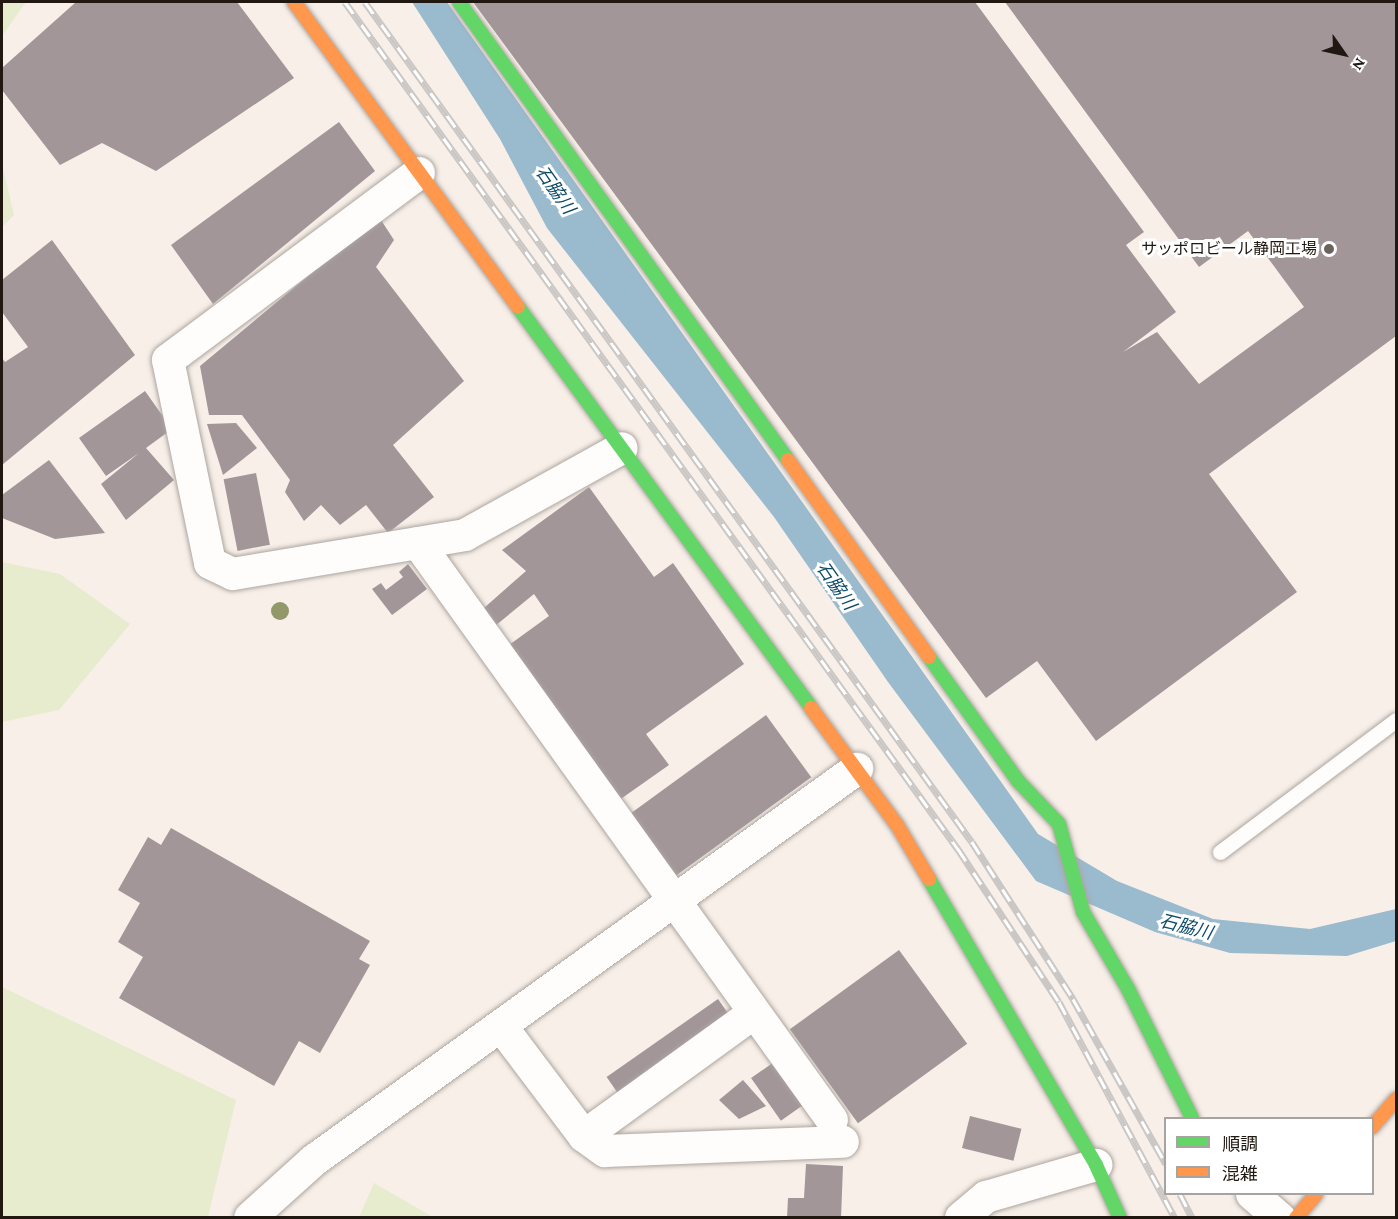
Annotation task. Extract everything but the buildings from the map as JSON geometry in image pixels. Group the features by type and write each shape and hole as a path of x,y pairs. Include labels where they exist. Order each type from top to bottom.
{"street":[{"path":"294,2 897,825 1096,1165 1120,1218"},
{"path":"459,2 1018,781 1059,824 1083,912 1128,989 1191,1117"},
{"path":"419,173 168,360 210,562 233,574 465,535 622,448"},
{"path":"418,543 837,1131 605,1151 584,1136 501,1026"},
{"path":"250,1218 313,1161 857,770"},
{"path":"584,1136 754,1013"},
{"path":"1374,1125 1396,1099"},
{"path":"961,1218 986,1197 1096,1165"},
{"path":"1253,1195 1280,1218"},
{"path":"1296,1218 1315,1195"}],"lane":[{"path":"1220,852 1396,720"}],"green space":[{"path":"2,2 26,2 2,36"},
{"path":"2,164 14,215 2,227"},
{"path":"2,562 60,574 130,624 59,710 2,722"},
{"path":"2,987 236,1100 208,1217 2,1217"},
{"path":"374,1183 433,1217 359,1217"}],"water":[{"name":"石脇川","path":"412,2 447,2 1038,834 1117,881 1213,919 1310,929 1396,909 1396,941 1347,956 1230,953 1155,932 1036,881 888,682 774,517 547,228 500,139"}],"railway":[{"path":"345,2 958,849 1059,1002 1175,1218"},
{"path":"365,2 972,842 1073,999 1164,1160"},
{"path":"1180,1195 1192,1218"}],"traffic: fast":[{"path":"459,2 788,460"},
{"path":"518,307 811,708"},
{"path":"929,657 1018,781 1059,824 1083,912 1128,989 1192,1117"},
{"path":"929,879 1096,1165 1120,1218"}],"traffic: slow":[{"path":"294,2 518,307"},
{"path":"788,460 929,657"},
{"path":"811,708 897,825 929,879"},
{"path":"1374,1125 1396,1099"},
{"path":"1296,1218 1315,1195"}],"place":[{"name":"サッポロビール静岡工場","path":"1329,249"}]}
